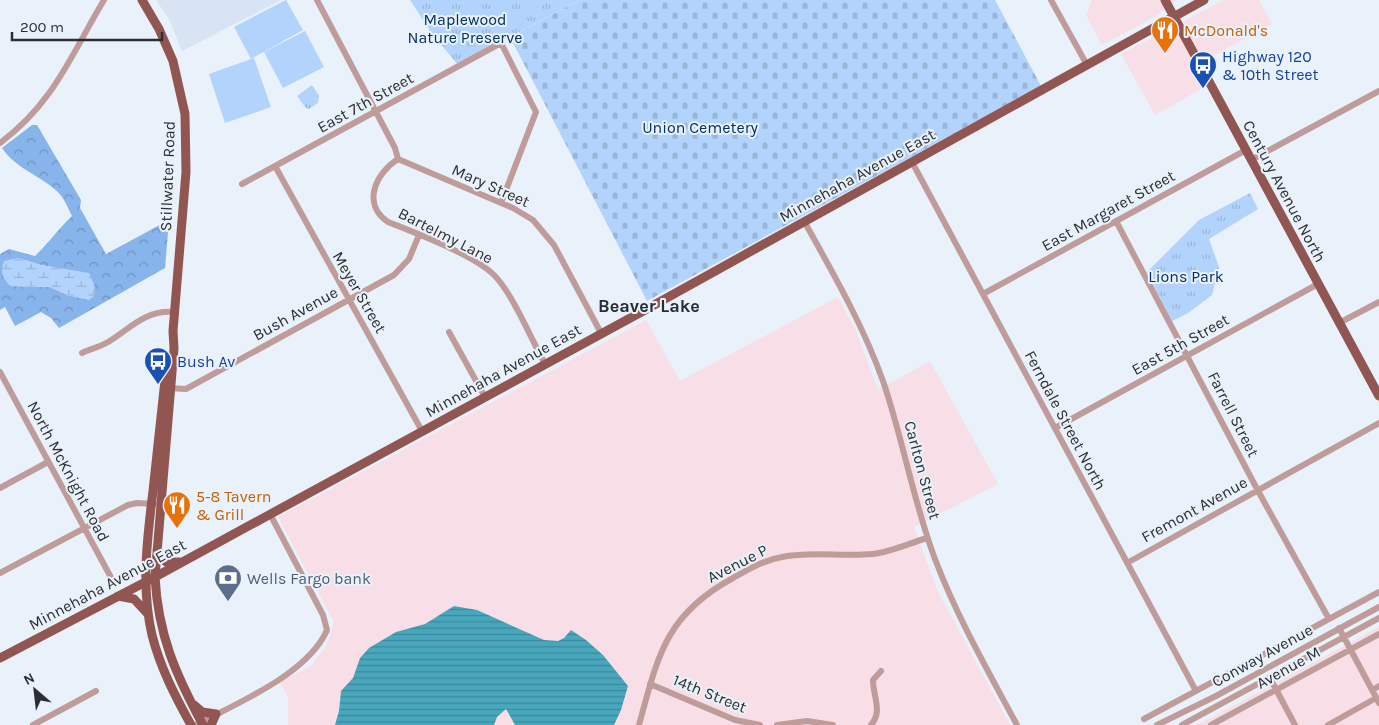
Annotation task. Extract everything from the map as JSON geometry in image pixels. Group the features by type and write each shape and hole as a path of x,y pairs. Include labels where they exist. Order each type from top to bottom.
{"main road":[{"name":"Stillwater Road","path":"142,0 159,29 173,61 185,114 186,172 156,504 146,581 148,615 164,671 191,725"},
{"name":"Century Avenue North","path":"1166,0 1379,396"},
{"name":"Minnehaha Avenue East","path":"0,658 155,577 485,397 1204,0"},
{"name":"Stillwater Road","path":"156,504 157,550 155,577 158,614 172,666 200,724"},
{"path":"157,550 166,562 185,560"},
{"path":"118,596 134,599 148,615"},
{"path":"189,700 202,712 216,714 211,725"}],"street":[{"path":"0,143 24,124 45,101 104,0"},
{"path":"317,0 395,148 398,159"},
{"path":"1051,0 1087,65"},
{"name":"East 7th Street","path":"242,184 500,43 536,112 501,203"},
{"path":"1251,160 1379,91"},
{"name":"East Margaret Street","path":"983,294 1246,150"},
{"name":"Mary Street","path":"398,159 501,203 533,220 548,236 602,333"},
{"name":"Bartelmy Lane","path":"398,159 388,166 378,178 373,194 375,205 384,218 481,264 495,276 506,291 545,364"},
{"name":"Ferndale Street North","path":"912,162 1196,691"},
{"name":"Meyer Street","path":"275,166 422,431"},
{"name":"Carlton Street","path":"804,221 852,309 874,357 891,407 928,538 945,584 1017,725"},
{"name":"Farrell Street","path":"1116,221 1329,619"},
{"name":"Bush Avenue","path":"167,388 186,388 349,300 400,270 409,259 419,235"},
{"name":"East 5th Street","path":"1055,428 1318,284"},
{"path":"1339,323 1379,302"},
{"path":"82,353 108,342 127,327 148,316 164,311 174,312"},
{"path":"450,332 485,397"},
{"name":"North McKnight Road","path":"0,372 114,583"},
{"name":"Fremont Avenue","path":"1127,563 1379,423"},
{"path":"0,488 48,462"},
{"path":"0,574 84,528 133,504 156,504"},
{"path":"275,525 278,509"},
{"path":"200,724 291,672 316,648 327,630 323,614 270,514"},
{"name":"Avenue P","path":"639,725 660,652 683,616 710,591 760,563 782,557 873,554 928,538"},
{"path":"1144,719 1379,592"},
{"name":"Conway Avenue","path":"1157,725 1220,694 1379,607"},
{"name":"Conway Avenue","path":"1182,725 1379,618"},
{"path":"1328,725 1378,701 1339,628"},
{"name":"Avenue M","path":"1211,725 1379,634"},
{"path":"871,725 876,719 878,709 873,680 882,671"},
{"path":"1270,678 1295,725"},
{"path":"1214,682 1225,702"},
{"name":"14th Street","path":"650,684 735,720 760,725"},
{"path":"1372,690 1379,686"},
{"path":"33,725 96,692"},
{"path":"777,725 807,721 833,725"}],"shaded area":[{"path":"156,0 281,0 182,51 169,19"},
{"path":"1092,0 1176,0 1156,16 1102,45 1086,15"},
{"path":"1224,0 1259,0 1272,24 1190,68 1201,89 1155,115 1121,54"},
{"path":"838,297 856,331 878,390 930,361 998,484 914,527 938,592 1010,725 288,725 288,697 280,682 311,666 327,645 334,622 278,517 646,320 680,381"},
{"path":"454,606 477,610 544,640 558,641 564,638 571,630 586,640 603,655 628,686 621,710 614,725 515,725 506,709 497,717 494,725 335,725 339,711 341,691 353,678 360,658 369,648 396,632 425,624"},
{"path":"1379,627 1379,725 1196,725 1205,721"}],"green space":[{"path":"286,0 303,30 251,59 234,27"},
{"name":"Maplewood Nature Preserve","path":"410,0 580,0 475,55 459,66 432,34"},
{"name":"Union Cemetery","path":"580,0 995,0 1041,86 647,301 510,37"},
{"path":"305,31 324,67 283,88 264,52"},
{"path":"254,58 271,107 225,123 209,74"},
{"path":"312,85 319,96 318,103 309,109 306,108 297,96"},
{"path":"32,125 37,125 81,200 80,208 106,254 169,220 165,268 59,328 51,318 41,312 15,326 5,307 0,310 0,254 9,249 35,256 72,216 58,192 21,167 2,148","holes":["18,258 41,265 89,274 70,296 50,287 10,286"]},
{"name":"Lions Park","path":"1250,193 1258,209 1209,239 1219,267 1212,295 1188,313 1172,321 1147,272 1199,220"},
{"path":"18,258 41,265 89,273 94,284 95,295 89,300 70,296 50,287 10,286 2,275 4,261"}],"place":[{"name":"McDonald's","path":"1165,54"},
{"name":"Highway 120 & 10th Street","path":"1203,89"},
{"name":"Bush Av","path":"158,385"},
{"name":"5-8 Tavern & Grill","path":"177,529"},
{"name":"Wells Fargo bank","path":"228,602"}],"district":[{"name":"Beaver Lake","path":"649,306"}]}
